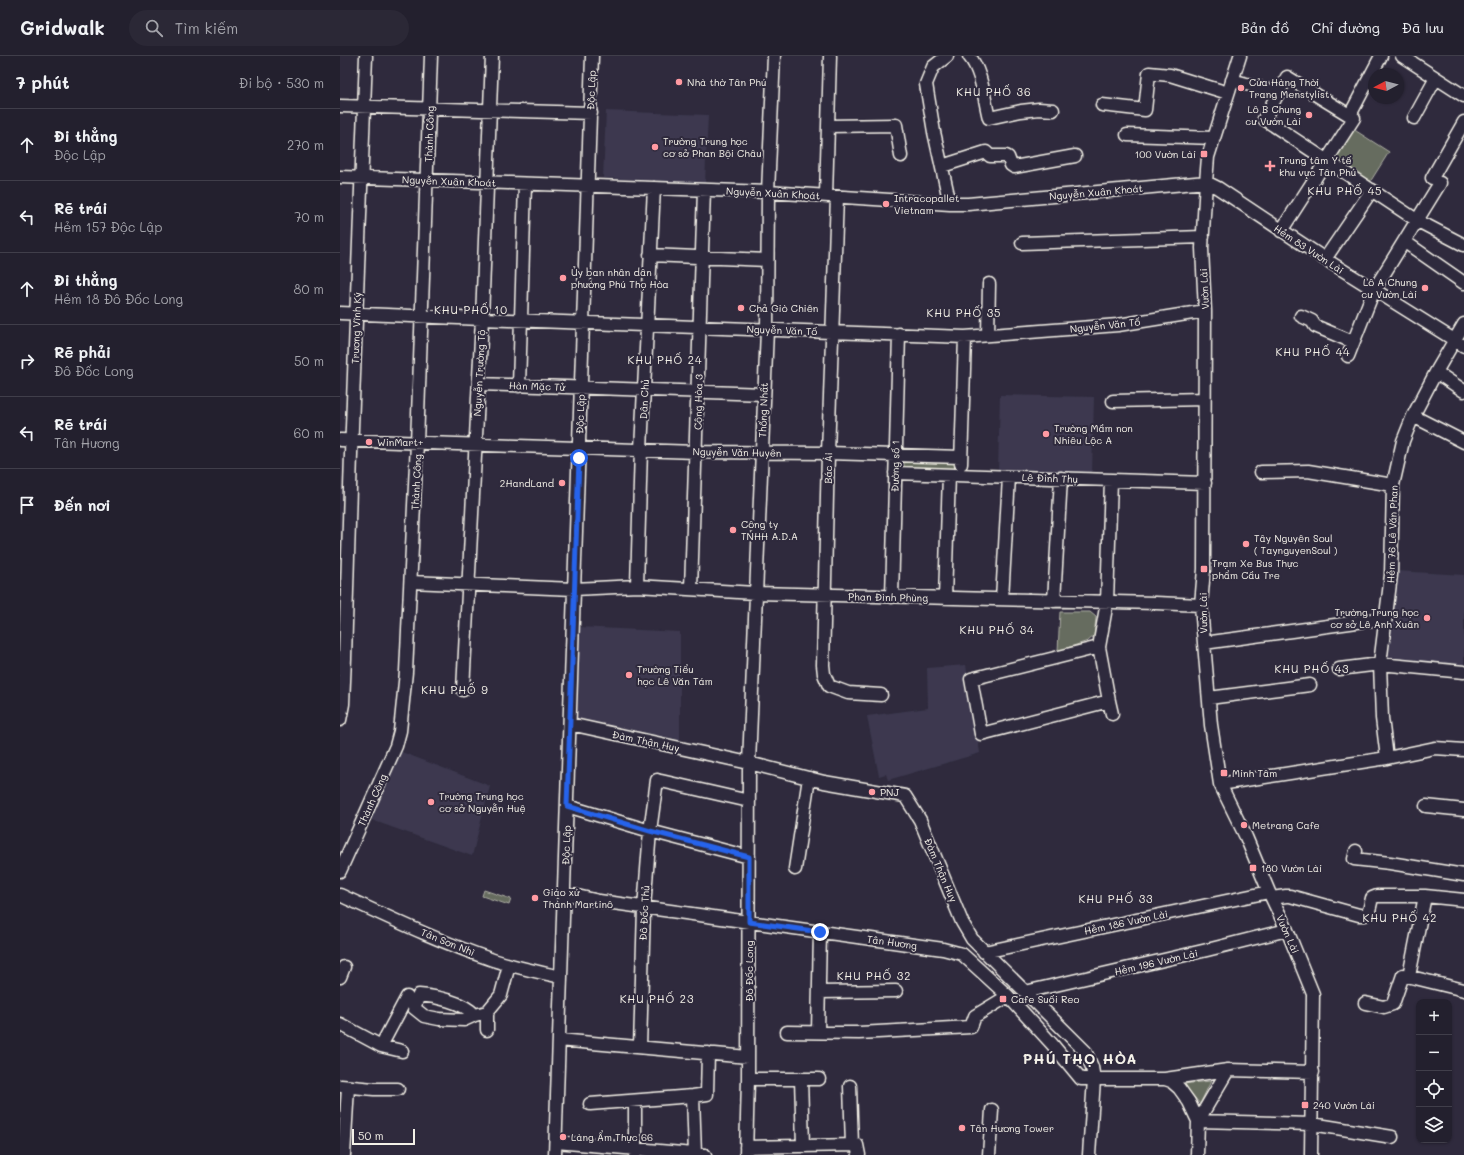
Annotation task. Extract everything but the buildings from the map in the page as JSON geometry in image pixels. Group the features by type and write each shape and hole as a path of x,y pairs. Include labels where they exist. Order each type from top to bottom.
{"street":[{"name":"Trương Vĩnh Ký","path":"340,720 343,704 346,440 356,314 366,56"},
{"name":"Thành Công","path":"340,871 396,746 399,736 406,672 411,582 428,180 431,56"},
{"name":"Nguyễn Trường Tộ","path":"463,690 482,320 492,56"},
{"name":"Độc Lập","path":"555,1155 592,56"},
{"name":"Thống Nhất","path":"748,763 767,330 768,192 774,56"},
{"name":"Bác Ái","path":"830,56 828,126 831,196 833,332 828,453 823,665 824,674 829,686 848,692 881,695"},
{"path":"947,56 932,67 926,84 934,132 950,204"},
{"path":"969,56 972,59 980,80 989,118 1021,111 1040,109 1052,110"},
{"name":"Vườn Lài","path":"1240,56 1208,157 1206,182 1203,237 1205,312 1204,569 1201,605 1211,725 1220,784 1246,837 1270,895 1287,930 1313,994 1311,1155"},
{"path":"1281,231 1327,160 1350,119 1381,56"},
{"path":"1402,56 1464,96"},
{"path":"1102,105 1145,110 1149,73 1170,75 1228,93"},
{"path":"1350,119 1287,77 1264,119 1418,221 1464,245"},
{"path":"1414,118 1436,78"},
{"path":"1232,80 1278,93"},
{"path":"340,106 590,113"},
{"path":"1348,356 1374,290 1418,221 1464,122"},
{"path":"828,126 896,125 901,156"},
{"path":"1127,135 1214,138"},
{"path":"942,166 986,152 990,156 1008,157 1011,165 1014,167 1075,156"},
{"name":"Nguyễn Xuân Khoát","path":"340,177 768,192 950,204 968,204 1206,182"},
{"name":"Hẻm 83 Vườn Lài","path":"1206,182 1218,188 1281,231 1459,343"},
{"path":"519,386 525,184"},
{"name":"Dân Chủ","path":"637,586 641,449 654,188"},
{"name":"Cộng Hòa 3","path":"691,589 704,190"},
{"path":"1325,259 1372,190"},
{"path":"1022,243 1203,237"},
{"path":"1405,242 1464,283"},
{"path":"650,255 767,260"},
{"path":"988,335 989,284"},
{"name":"Nguyễn Văn Tố","path":"340,313 482,320 965,337 1118,325 1205,312"},
{"path":"1302,316 1312,321 1315,326 1353,342"},
{"name":"Hẻm 76 Lê Văn Phan","path":"1387,758 1382,718 1380,664 1391,575 1393,485 1403,441 1412,416 1436,372 1459,343 1464,324"},
{"name":"Đường số 1","path":"892,597 899,334"},
{"path":"961,475 965,337"},
{"path":"1436,372 1464,391"},
{"name":"Hàn Mặc Tử","path":"479,384 764,394"},
{"path":"1113,401 1204,399"},
{"path":"1412,416 1464,442"},
{"name":"Nguyễn Văn Huyên","path":"346,440 696,452 828,453 962,457"},
{"path":"1261,472 1308,471 1393,485"},
{"name":"Lê Đình Thụ","path":"895,473 1205,483"},
{"path":"945,598 949,475"},
{"path":"1002,599 1009,477"},
{"path":"1054,601 1061,478"},
{"path":"1110,480 1107,602 1099,646 1112,714"},
{"name":"Phan Đình Phùng","path":"411,582 574,589 637,586 755,593 1201,605"},
{"path":"1204,643 1386,618"},
{"path":"1099,646 971,679 981,734 1109,701"},
{"path":"1339,669 1380,664 1464,672"},
{"path":"1209,698 1310,685"},
{"name":"Đàm Thận Huy","path":"570,724 809,778 905,796 920,820 962,922 972,939 1085,1051 1092,1067 1094,1079"},
{"path":"1220,784 1387,758 1435,748 1464,750"},
{"name":"Đô Đốc Long","path":"746,1151 749,922 748,763"},
{"path":"795,869 809,778"},
{"name":"Đô Đốc Thủ","path":"640,1047 644,908 650,831 659,780 748,801"},
{"path":"567,806 650,831 749,857"},
{"path":"1426,806 1464,810"},
{"path":"1356,850 1354,859 1390,863 1464,875"},
{"name":"Tân Hương","path":"564,893 599,901 644,908 943,949 962,954 1008,996 1052,1044 1081,1079 1094,1079"},
{"name":"Tân Sơn Nhì","path":"340,895 452,945 509,965 561,977"},
{"name":"Hẻm 186 Vườn Lài","path":"984,952 1270,895 1290,896 1359,915 1365,915 1369,911 1372,898 1374,897 1382,895 1425,896"},
{"path":"1409,976 1425,896 1464,900"},
{"name":"Hẻm 196 Vườn Lài","path":"1025,992 1287,930"},
{"path":"818,1032 820,932"},
{"path":"962,954 972,939"},
{"path":"475,1015 469,1008 433,996 419,995 414,1008 424,1016 439,1020 464,1020 487,1012 501,995 509,965"},
{"path":"1365,1003 1384,1007 1393,1004 1403,975 1464,990"},
{"path":"819,992 896,991"},
{"path":"787,1032 859,1033 971,1026 975,1016 1008,996"},
{"path":"381,1046 407,998"},
{"path":"487,1012 487,1030"},
{"path":"340,1024 381,1046 402,1051"},
{"path":"559,1040 748,1057"},
{"path":"590,1104 707,1094 708,1053"},
{"path":"1198,1121 1228,1070"},
{"path":"1089,1155 1094,1079 1165,1079 1228,1070 1312,1072"},
{"path":"748,1079 819,1079"},
{"path":"801,1079 803,1145"},
{"path":"1165,1079 1179,1088 1193,1107 1198,1121 1197,1155"},
{"path":"746,1151 803,1145 828,1150 856,1150 850,1086"},
{"path":"344,1155 344,1087 398,1090"},
{"path":"556,1142 635,1152 700,1154 693,1096"},
{"path":"635,1101 635,1152"},
{"path":"989,1155 992,1110"},
{"path":"1198,1121 1312,1124 1392,1137"}],"shaded area":[{"name":"Trường Trung học cơ sở Phan Bội Châu","path":"606,111 708,115 705,183 603,178"},
{"name":"Trường Mầm non Nhiêu Lộc A","path":"1000,395 1094,397 1092,473 998,471"},
{"name":"Trường Trung học cơ sở Lê Anh Xuân","path":"1396,571 1464,575 1464,669 1384,662"},
{"name":"Trường Tiểu học Lê Văn Tám","path":"579,627 680,632 680,740 577,718"},
{"path":"966,665 980,753 888,780 886,774 879,776 867,716 928,708 927,668"},
{"name":"Trường Trung học cơ sở Nguyễn Huệ","path":"399,751 490,786 472,856 369,819"}],"green space":[{"path":"1353,129 1389,152 1370,182 1334,159"},
{"path":"904,460 956,461 955,471 904,469"},
{"path":"1060,612 1090,612 1096,617 1094,636 1088,641 1058,651"},
{"path":"484,890 511,899 509,905 482,896"},
{"path":"1211,1081 1200,1104 1183,1084"}],"place":[{"name":"Nhà thờ Tân Phú","path":"679,82"},
{"name":"Cửa Hàng Thời Trang Menstylist","path":"1241,88"},
{"name":"Lô B Chung cư Vườn Lài","path":"1309,115"},
{"name":"Trường Trung học cơ sở Phan Bội Châu","path":"655,147"},
{"name":"100 Vườn Lài","path":"1204,154"},
{"name":"Trung tâm Y tế khu vực Tân Phú","path":"1270,166"},
{"name":"Intracopallet Vietnam","path":"886,204"},
{"name":"Ủy ban nhân dân phường Phú Thọ Hòa","path":"563,278"},
{"name":"Lô A Chung cư Vườn Lài","path":"1425,288"},
{"name":"Chả Giò Chiên","path":"741,308"},
{"name":"Trường Mầm non Nhiêu Lộc A","path":"1046,434"},
{"name":"WinMart+","path":"369,442"},
{"name":"2HandLand","path":"562,483"},
{"name":"Công ty TNHH A.D.A","path":"733,530"},
{"name":"Tây Nguyên Soul ( TaynguyenSoul )","path":"1246,544"},
{"name":"Trạm Xe Bus Thực phẩm Cầu Tre","path":"1204,569"},
{"name":"Trường Trung học cơ sở Lê Anh Xuân","path":"1427,618"},
{"name":"Trường Tiểu học Lê Văn Tám","path":"629,675"},
{"name":"Minh Tâm","path":"1224,773"},
{"name":"PNJ","path":"872,792"},
{"name":"Trường Trung học cơ sở Nguyễn Huệ","path":"431,802"},
{"name":"Metrang Cafe","path":"1244,825"},
{"name":"180 Vườn Lài","path":"1253,868"},
{"name":"Giáo xứ Thánh Martinô","path":"535,898"},
{"name":"Cafe Suối Reo","path":"1003,999"},
{"name":"240 Vườn Lài","path":"1305,1105"},
{"name":"Tân Hương Tower","path":"962,1128"},
{"name":"Làng Ẩm Thực 66","path":"563,1137"}],"district":[{"name":"KHU PHỐ 36","path":"994,91"},
{"name":"KHU PHỐ 45","path":"1345,190"},
{"name":"KHU PHỐ 10","path":"471,309"},
{"name":"KHU PHỐ 35","path":"964,312"},
{"name":"KHU PHỐ 44","path":"1313,351"},
{"name":"KHU PHỐ 24","path":"665,359"},
{"name":"KHU PHỐ 34","path":"997,629"},
{"name":"KHU PHỐ 43","path":"1312,668"},
{"name":"KHU PHỐ 9","path":"455,689"},
{"name":"KHU PHỐ 33","path":"1116,898"},
{"name":"KHU PHỐ 42","path":"1400,917"},
{"name":"KHU PHỐ 32","path":"874,975"},
{"name":"KHU PHỐ 23","path":"657,998"},
{"name":"PHÚ THỌ HÒA","path":"1080,1058"}],"route":[{"path":"579,458 567,806 650,831 749,857 749,922 820,932"}]}
